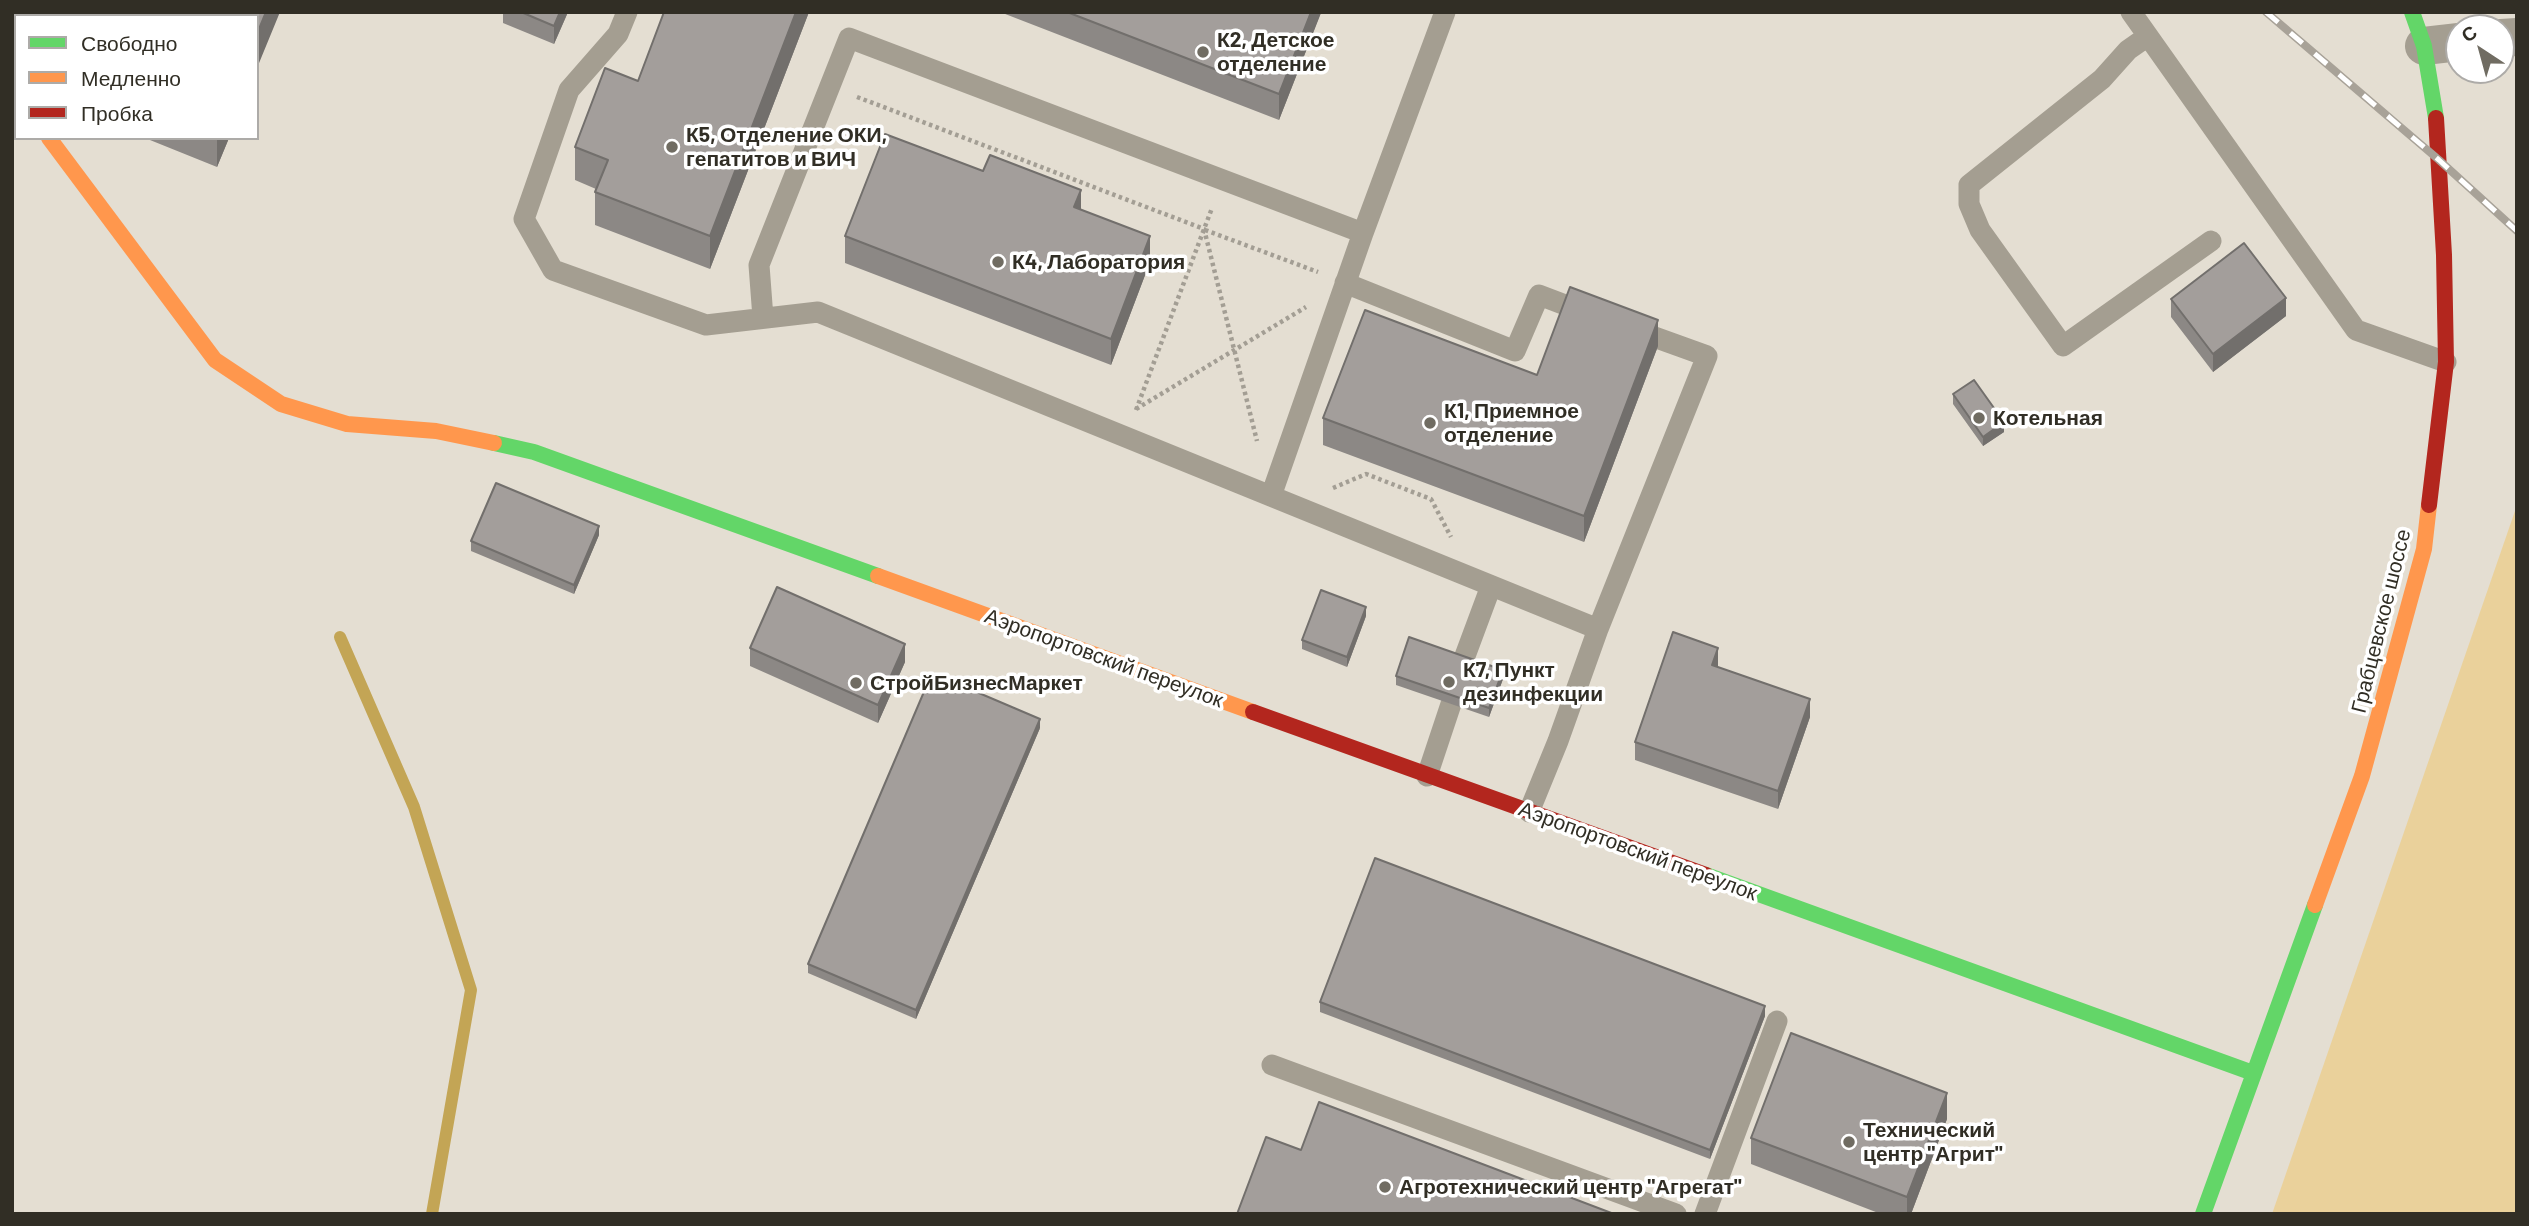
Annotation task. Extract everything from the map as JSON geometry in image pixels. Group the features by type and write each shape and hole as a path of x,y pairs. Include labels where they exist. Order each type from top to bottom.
{"street":[{"name":"Грабцевское шоссе","path":"2203,1214 2362,776 2424,549 2446,362 2444,255 2432,33"},
{"name":"Аэропортовский переулок","path":"50,140 215,360 281,404 347,424 436,431 534,452 2253,1073"}],"lane":[{"path":"627,12 618,34 569,90 524,219 553,270 706,326 818,312 1598,629"},
{"path":"1271,496 1345,283 1445,12"},
{"path":"2131,12 2356,330 2446,362"},
{"path":"2148,36 2128,50 2102,79 1969,185 1969,204 1980,230 2063,346 2211,241"},
{"path":"763,318 759,265 849,38 1363,233"},
{"path":"1345,283 1515,351 1539,295 1707,356 1598,629 1529,812"},
{"path":"1462,664 1482,582"},
{"path":"1427,776 1451,704"},
{"path":"1706,1214 1777,1020"},
{"path":"1272,1065 1676,1214"}],"path":[{"path":"830,87 1345,283"},
{"path":"1126,437 1223,180"},
{"path":"1204,229 1271,496"},
{"path":"1136,410 1345,283"},
{"path":"1293,505 1366,474 1431,499 1482,582"}],"shaded area":[{"path":"2516,508 2517,1214 2272,1214"}],"building":[{"path":"266,12 259,29 259,14 153,14"},
{"path":"521,12 560,12 554,26"},
{"name":"К5, Отделение ОКИ, гепатитов и ВИЧ","path":"664,12 796,12 710,236 595,192 608,160 575,147 605,68 638,81"},
{"path":"1067,12 1311,12 1279,94"},
{"name":"К4, Лаборатория","path":"885,134 983,171 990,155 1081,190 1074,207 1150,236 1111,339 845,236"},
{"path":"2244,243 2286,298 2213,354 2171,299"},
{"path":"1570,287 1658,320 1584,516 1323,418 1365,310 1537,375"},
{"name":"Котельная","path":"1974,380 2004,422 1983,437 1953,394"},
{"path":"496,483 599,526 574,585 471,541"},
{"path":"777,587 905,644 878,705 750,648"},
{"path":"1321,590 1366,607 1347,657 1302,640"},
{"path":"1673,632 1718,648 1712,665 1810,699 1778,791 1635,742"},
{"name":"К7, Пункт дезинфекции","path":"1409,637 1503,670 1489,708 1396,676"},
{"path":"932,673 1040,719 916,1010 808,964"},
{"path":"1375,858 1765,1006 1710,1150 1320,1002"},
{"name":"Технический центр \"Агрит\"","path":"1791,1033 1947,1093 1907,1197 1751,1138"},
{"name":"Агротехнический центр \"Агрегат\"","path":"1319,1102 1614,1214 1237,1214 1266,1137 1301,1150"}],"waterway":[{"path":"340,637 414,807 471,990 432,1214"}],"railway":[{"path":"2266,12 2439,160 2517,231"}],"traffic: fast":[{"path":"2412,12 2424,46 2436,118"},
{"path":"494,443 534,452 878,576"},
{"path":"1706,875 2253,1073"},
{"path":"2203,1214 2315,905"}],"traffic: slow":[{"path":"50,140 215,360 281,404 347,424 436,431 494,443"},
{"path":"2315,905 2362,776 2424,549 2429,505"},
{"path":"878,576 1253,712"}],"traffic: jam":[{"path":"2429,505 2446,362 2444,255 2436,118"},
{"path":"1253,712 1706,875"}],"place":[{"name":"К2, Детское отделение","path":"1203,52"},
{"name":"К5, Отделение ОКИ, гепатитов и ВИЧ","path":"672,147"},
{"name":"К4, Лаборатория","path":"998,262"},
{"name":"Котельная","path":"1979,418"},
{"name":"К1, Приемное отделение","path":"1430,423"},
{"name":"К7, Пункт дезинфекции","path":"1449,682"},
{"name":"СтройБизнесМаркет","path":"856,683"},
{"name":"Технический центр \"Агрит\"","path":"1849,1142"},
{"name":"Агротехнический центр \"Агрегат\"","path":"1385,1187"}]}
